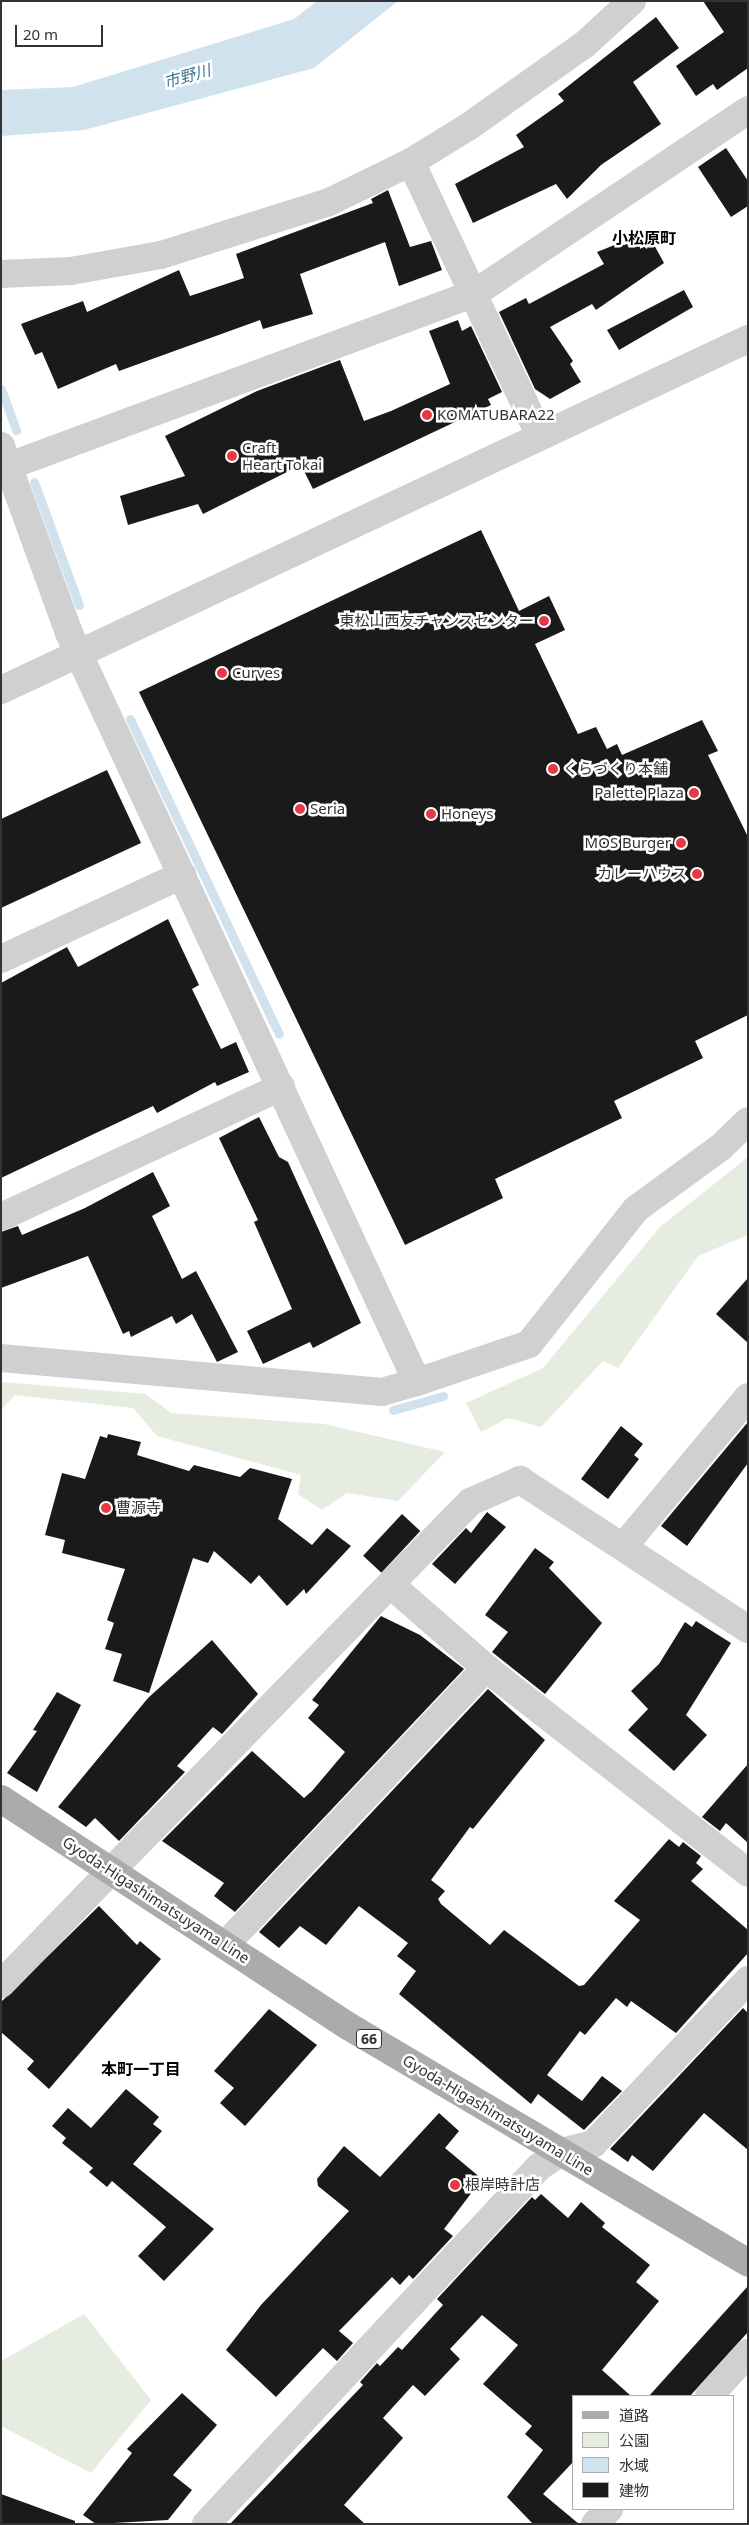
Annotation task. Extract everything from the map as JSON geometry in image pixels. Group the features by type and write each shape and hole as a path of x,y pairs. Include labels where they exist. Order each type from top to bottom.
{"main road":[{"name":"Gyoda-Higashimatsuyama Line","path":"1,1799 348,2026 748,2263"}],"street":[{"path":"1,274 71,270 161,255 329,202 411,162 584,45 632,1"},
{"path":"417,1382 80,652 69,633 4,460 475,292 748,110"},
{"path":"411,162 475,292 540,436"},
{"path":"1,690 748,339"},
{"path":"1,959 182,875"},
{"path":"1,1217 281,1087"},
{"path":"1,1358 382,1392 417,1382 530,1344 636,1209 721,1147 748,1121"},
{"path":"623,1547 748,1397"},
{"path":"1,1984 470,1502 520,1480 748,1629"},
{"path":"390,1585 486,1668 748,1873"},
{"path":"225,1945 486,1668"},
{"path":"206,2524 539,2167 561,2152 593,2144 748,1980"},
{"path":"710,2395 748,2353"},
{"path":"595,2524 608,2510"}],"green space":[{"path":"748,1157 748,1235 698,1256 618,1368 603,1361 541,1427 508,1418 481,1432 466,1403 543,1368 660,1227"},
{"path":"1,1382 146,1394 171,1413 324,1424 445,1452 398,1501 347,1493 322,1510 298,1494 301,1475 157,1436 133,1408 15,1395 1,1410"},
{"path":"84,2314 151,2400 91,2473 1,2426 1,2361"}],"water":[{"name":"市野川","path":"317,1 398,1 314,68 84,130 1,136 1,90 73,87 294,19"}],"building":[{"path":"703,1 748,1 748,68 717,90 713,84 696,96 676,66 724,32"},
{"path":"656,17 679,48 633,82 661,124 601,165 567,199 556,184 473,223 455,184 524,147 516,135 564,101 558,94"},
{"path":"726,148 748,181 748,206 731,217 698,167"},
{"path":"388,190 410,247 431,241 442,270 399,286 385,242 300,274 313,314 263,329 260,320 119,371 116,364 58,389 42,352 35,355 21,324 83,301 87,312 179,270 190,296 244,278 236,254 373,203 371,199"},
{"path":"647,232 664,263 596,310 592,304 550,327 573,361 570,364 581,382 550,399 535,389 499,312 526,298 529,304 604,264 597,252"},
{"path":"684,290 693,307 619,350 607,330"},
{"path":"458,320 462,331 471,326 502,392 488,399 491,405 313,489 301,465 203,514 198,504 128,525 120,496 185,476 165,436 257,391 340,360 364,421 391,411 450,384 429,331"},
{"path":"481,530 519,611 549,596 565,630 535,644 578,734 596,727 607,749 617,744 622,755 702,720 718,751 708,755 748,837 748,1015 695,1041 703,1058 614,1101 622,1118 495,1179 503,1198 405,1245 139,692"},
{"path":"107,770 141,843 1,908 1,819"},
{"path":"168,919 199,985 192,989 221,1049 236,1042 249,1072 217,1086 215,1082 157,1113 153,1106 1,1178 1,983 67,947 78,967"},
{"path":"259,1117 279,1157 288,1162 361,1323 313,1348 310,1342 263,1364 247,1331 292,1309 254,1222 258,1220 219,1138"},
{"path":"153,1172 170,1206 152,1216 182,1279 196,1271 238,1352 217,1362 192,1314 176,1324 172,1316 131,1337 129,1331 123,1334 88,1256 1,1288 1,1232 18,1226 22,1235 85,1208"},
{"path":"748,1278 748,1343 716,1314"},
{"path":"748,1422 748,1463 687,1546 661,1526"},
{"path":"621,1426 643,1444 634,1455 639,1459 608,1499 581,1479"},
{"path":"108,1434 141,1442 137,1455 189,1471 194,1465 240,1477 250,1468 292,1479 278,1519 312,1545 327,1528 351,1546 306,1594 304,1589 287,1606 259,1575 251,1584 214,1551 208,1563 193,1558 149,1693 113,1681 122,1654 105,1649 114,1623 107,1620 125,1569 62,1553 65,1540 45,1535 62,1473 85,1479 100,1436 107,1438"},
{"path":"487,1512 506,1527 455,1584 432,1564 466,1528 471,1533"},
{"path":"402,1514 420,1531 381,1573 363,1556"},
{"path":"535,1548 554,1562 549,1568 602,1623 545,1694 492,1652 508,1632 485,1615"},
{"path":"381,1616 420,1635 464,1669 235,1912 214,1896 224,1883 162,1841 252,1751 304,1798 312,1791 345,1752 308,1718 319,1705 312,1700"},
{"path":"696,1621 731,1643 686,1715 707,1735 674,1771 628,1730 648,1709 631,1691 659,1664 685,1622 692,1627"},
{"path":"212,1640 258,1694 222,1734 213,1727 177,1766 185,1772 119,1841 95,1818 86,1827 58,1807 148,1698"},
{"path":"488,1689 545,1740 473,1829 470,1827 431,1880 445,1891 438,1899 441,1904 490,1945 504,1930 579,1986 584,1985 640,1920 614,1901 669,1839 679,1847 683,1842 701,1856 696,1863 703,1869 691,1881 748,1930 748,1953 676,2033 631,2001 627,2007 616,1998 585,2035 580,2031 547,2075 582,2101 602,2076 622,2091 584,2130 538,2094 531,2104 399,1994 416,1971 397,1956 408,1943 359,1906 326,1945 300,1926 279,1948 259,1932"},
{"path":"57,1692 81,1705 37,1792 7,1773 37,1731 33,1730"},
{"path":"748,1764 748,1843 726,1823 720,1831 702,1817"},
{"path":"99,1906 137,1945 140,1941 161,1959 49,2089 27,2069 34,2061 1,2032 1,2002"},
{"path":"743,2008 748,2013 748,2150 704,2113 653,2171 632,2155 628,2162 610,2149"},
{"path":"269,2009 317,2045 245,2126 220,2103 234,2088 214,2071"},
{"path":"126,2089 159,2117 153,2124 162,2131 133,2164 214,2229 164,2281 138,2256 166,2227 112,2181 107,2187 89,2172 93,2168 62,2143 66,2138 52,2126 68,2108 91,2128"},
{"path":"439,2113 459,2131 445,2148 482,2179 444,2229 453,2236 413,2279 409,2275 400,2285 392,2277 339,2331 353,2343 337,2361 323,2348 276,2397 226,2350 261,2305 349,2211 318,2186 317,2179 344,2146 380,2177"},
{"path":"541,2194 568,2218 581,2202 605,2223 602,2227 650,2265 636,2282 659,2301 602,2370 630,2395 572,2395 572,2463 543,2494 579,2524 533,2524 507,2497 543,2450 525,2434 532,2426 483,2384 518,2345 482,2315 450,2349 460,2359 425,2396 413,2385 383,2418 403,2438 344,2505 365,2524 230,2524 363,2385 360,2382 377,2363 380,2366 398,2347 402,2350 443,2305 437,2299 532,2197 535,2200"},
{"path":"748,2286 748,2332 691,2395 650,2395"},
{"path":"182,2393 217,2425 173,2475 192,2490 168,2520 96,2524 83,2515 132,2453 127,2449"},
{"path":"1,2494 75,2521 75,2524 1,2524"}],"waterway":[{"path":"1,389 16,430"},
{"path":"34,482 79,605"},
{"path":"130,719 279,1034"},
{"path":"393,1410 443,1396"}],"place":[{"name":"KOMATUBARA22","path":"427,415"},
{"name":"Craft Heart Tokai","path":"232,456"},
{"name":"東松山西友チャンスセンター","path":"544,621"},
{"name":"Curves","path":"222,673"},
{"name":"くらづくり本舗","path":"553,769"},
{"name":"Palette Plaza","path":"694,793"},
{"name":"Seria","path":"300,809"},
{"name":"Honeys","path":"431,814"},
{"name":"MOS Burger","path":"681,843"},
{"name":"カレーハウス","path":"697,874"},
{"name":"曹源寺","path":"106,1508"},
{"name":"根岸時計店","path":"455,2185"}],"district":[{"name":"小松原町","path":"644,238"},
{"name":"本町一丁目","path":"141,2069"}]}
